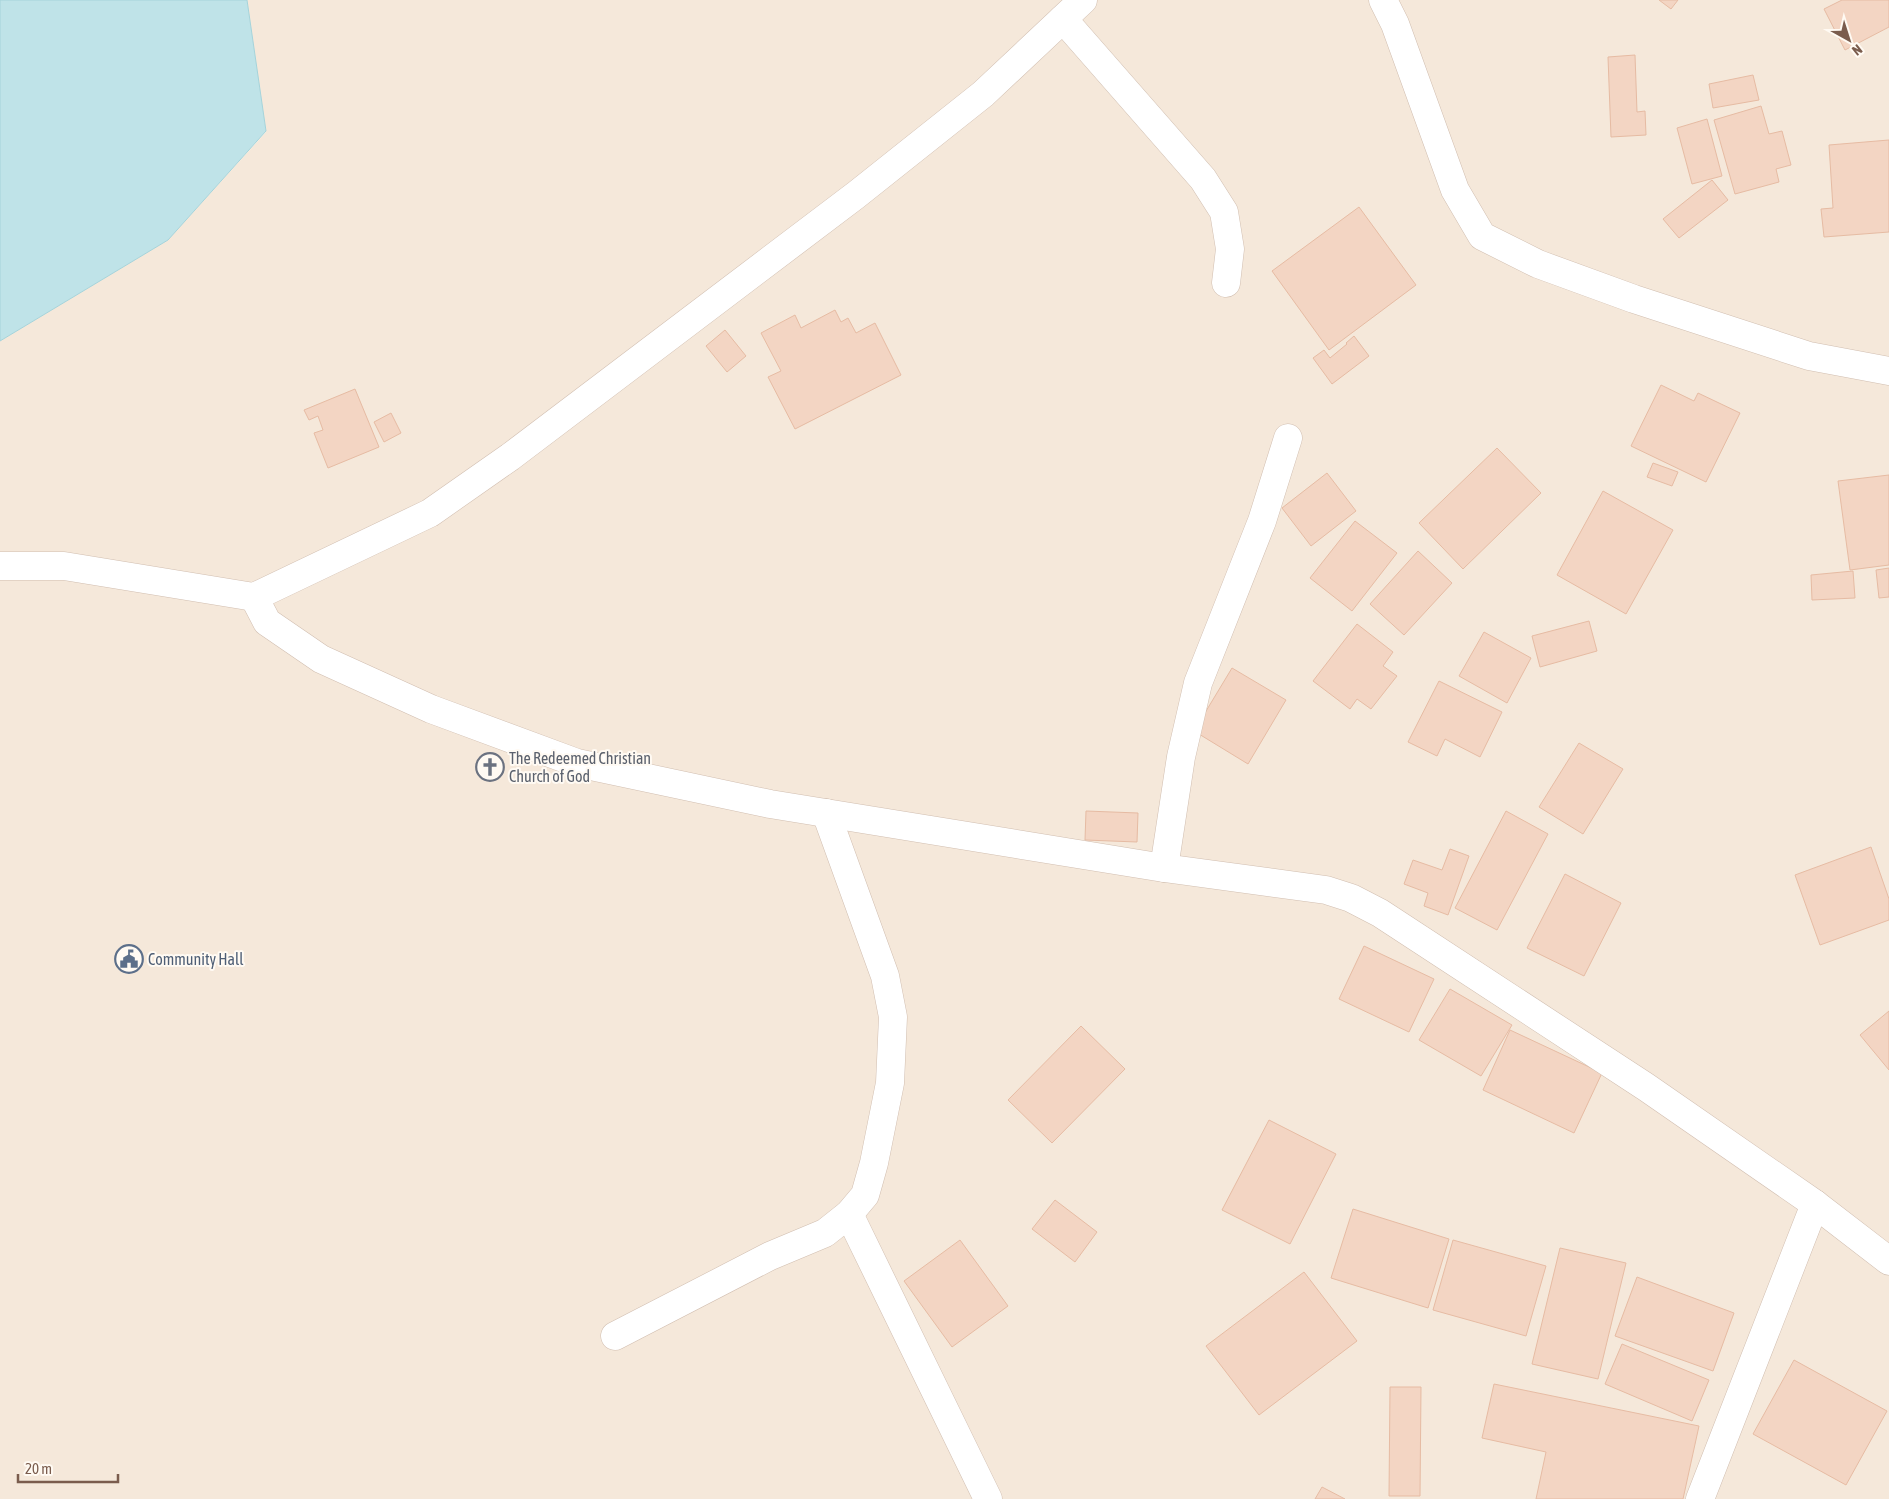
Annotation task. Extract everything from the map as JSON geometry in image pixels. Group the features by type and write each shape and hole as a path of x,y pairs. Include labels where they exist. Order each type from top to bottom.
{"street":[{"path":"0,566 64,566 254,597 430,513 463,491 688,324 856,195 982,94 1083,0"},
{"path":"1383,0 1396,24 1455,190 1482,236 1538,264 1634,299 1809,356 1889,371"},
{"path":"1063,19 1203,179 1224,212 1230,249 1226,283"},
{"path":"1164,868 1181,757 1198,683 1262,521 1288,438"},
{"path":"254,597 267,622 321,659 431,709 577,764 770,804 1164,868 1326,890 1359,902 1380,913 1646,1087 1815,1204 1889,1261"},
{"path":"616,1336 770,1256 825,1233 848,1214 865,1195 874,1163 890,1083 893,1018 885,976 826,813"},
{"path":"1700,1499 1815,1204"},
{"path":"848,1214 988,1499"}],"shaded area":[{"path":"247,0 1889,0 1889,1499 0,1499 0,341 168,240 266,132"}],"water":[{"path":"0,0 247,0 266,131 168,240 0,341"}],"building":[{"path":"1659,0 1678,0 1671,9"},
{"path":"1842,0 1889,0 1889,27 1845,50 1824,9"},
{"path":"1635,55 1637,112 1645,111 1646,135 1611,137 1608,57"},
{"path":"1753,75 1759,100 1713,108 1709,84"},
{"path":"1761,106 1769,134 1782,131 1791,165 1776,169 1779,182 1735,194 1714,120"},
{"path":"1707,119 1722,176 1692,184 1677,128"},
{"path":"1889,140 1889,232 1824,237 1821,209 1833,208 1829,145"},
{"path":"1712,180 1728,200 1679,238 1663,219"},
{"path":"1359,207 1416,285 1329,350 1272,271"},
{"path":"835,310 841,322 848,318 856,333 875,323 901,375 795,429 768,377 781,371 761,333 795,315 801,328"},
{"path":"725,330 746,356 727,372 706,346"},
{"path":"1354,336 1369,356 1332,384 1313,358 1324,350 1330,358"},
{"path":"1661,385 1694,401 1698,393 1740,413 1706,482 1631,446"},
{"path":"355,389 379,447 328,468 314,433 323,430 318,416 309,420 304,410"},
{"path":"391,413 401,433 384,442 374,422"},
{"path":"1497,448 1541,493 1463,569 1419,523"},
{"path":"1653,463 1678,472 1672,486 1647,477"},
{"path":"1327,473 1356,511 1311,546 1282,508"},
{"path":"1889,475 1889,565 1850,570 1838,481"},
{"path":"1603,491 1673,530 1626,614 1557,575"},
{"path":"1355,521 1397,553 1352,611 1310,578"},
{"path":"1418,551 1452,583 1404,635 1370,604"},
{"path":"1889,568 1889,597 1879,598 1876,570"},
{"path":"1853,571 1855,598 1812,600 1811,575"},
{"path":"1589,621 1597,651 1540,667 1532,636"},
{"path":"1357,624 1393,652 1383,666 1397,676 1371,709 1357,699 1350,709 1313,681"},
{"path":"1484,632 1531,658 1507,703 1459,676"},
{"path":"1232,668 1286,700 1248,764 1194,731"},
{"path":"1439,681 1502,712 1480,757 1445,739 1437,756 1408,742"},
{"path":"1579,743 1623,769 1583,834 1539,807"},
{"path":"1086,811 1138,813 1137,842 1085,840"},
{"path":"1506,811 1548,834 1497,930 1455,908"},
{"path":"1871,847 1889,899 1889,920 1820,945 1795,875"},
{"path":"1450,849 1469,856 1448,915 1424,906 1428,893 1404,884 1413,860 1442,870"},
{"path":"1565,874 1621,903 1584,976 1527,948"},
{"path":"1364,946 1434,979 1409,1032 1339,999"},
{"path":"1450,989 1512,1025 1481,1076 1419,1040"},
{"path":"1889,1011 1889,1070 1860,1035"},
{"path":"1081,1026 1125,1069 1052,1143 1008,1100"},
{"path":"1510,1030 1602,1073 1574,1133 1483,1090"},
{"path":"1269,1120 1336,1154 1290,1244 1222,1210"},
{"path":"1055,1200 1097,1232 1075,1262 1032,1229"},
{"path":"1353,1209 1449,1239 1428,1308 1331,1278"},
{"path":"960,1240 1008,1306 952,1347 904,1281"},
{"path":"1453,1240 1546,1266 1526,1336 1433,1310"},
{"path":"1560,1248 1626,1263 1598,1379 1532,1364"},
{"path":"1304,1272 1357,1341 1259,1415 1206,1346"},
{"path":"1637,1277 1734,1313 1713,1371 1615,1336"},
{"path":"1622,1344 1709,1380 1692,1421 1605,1384"},
{"path":"1794,1360 1887,1411 1846,1485 1753,1434"},
{"path":"1494,1384 1699,1426 1683,1499 1536,1499 1546,1452 1482,1438"},
{"path":"1390,1387 1421,1387 1420,1496 1389,1496"},
{"path":"1322,1487 1345,1499 1315,1499"}],"place":[{"name":"The Redeemed Christian Church of God","path":"490,767"},
{"name":"Community Hall","path":"129,959"}]}
